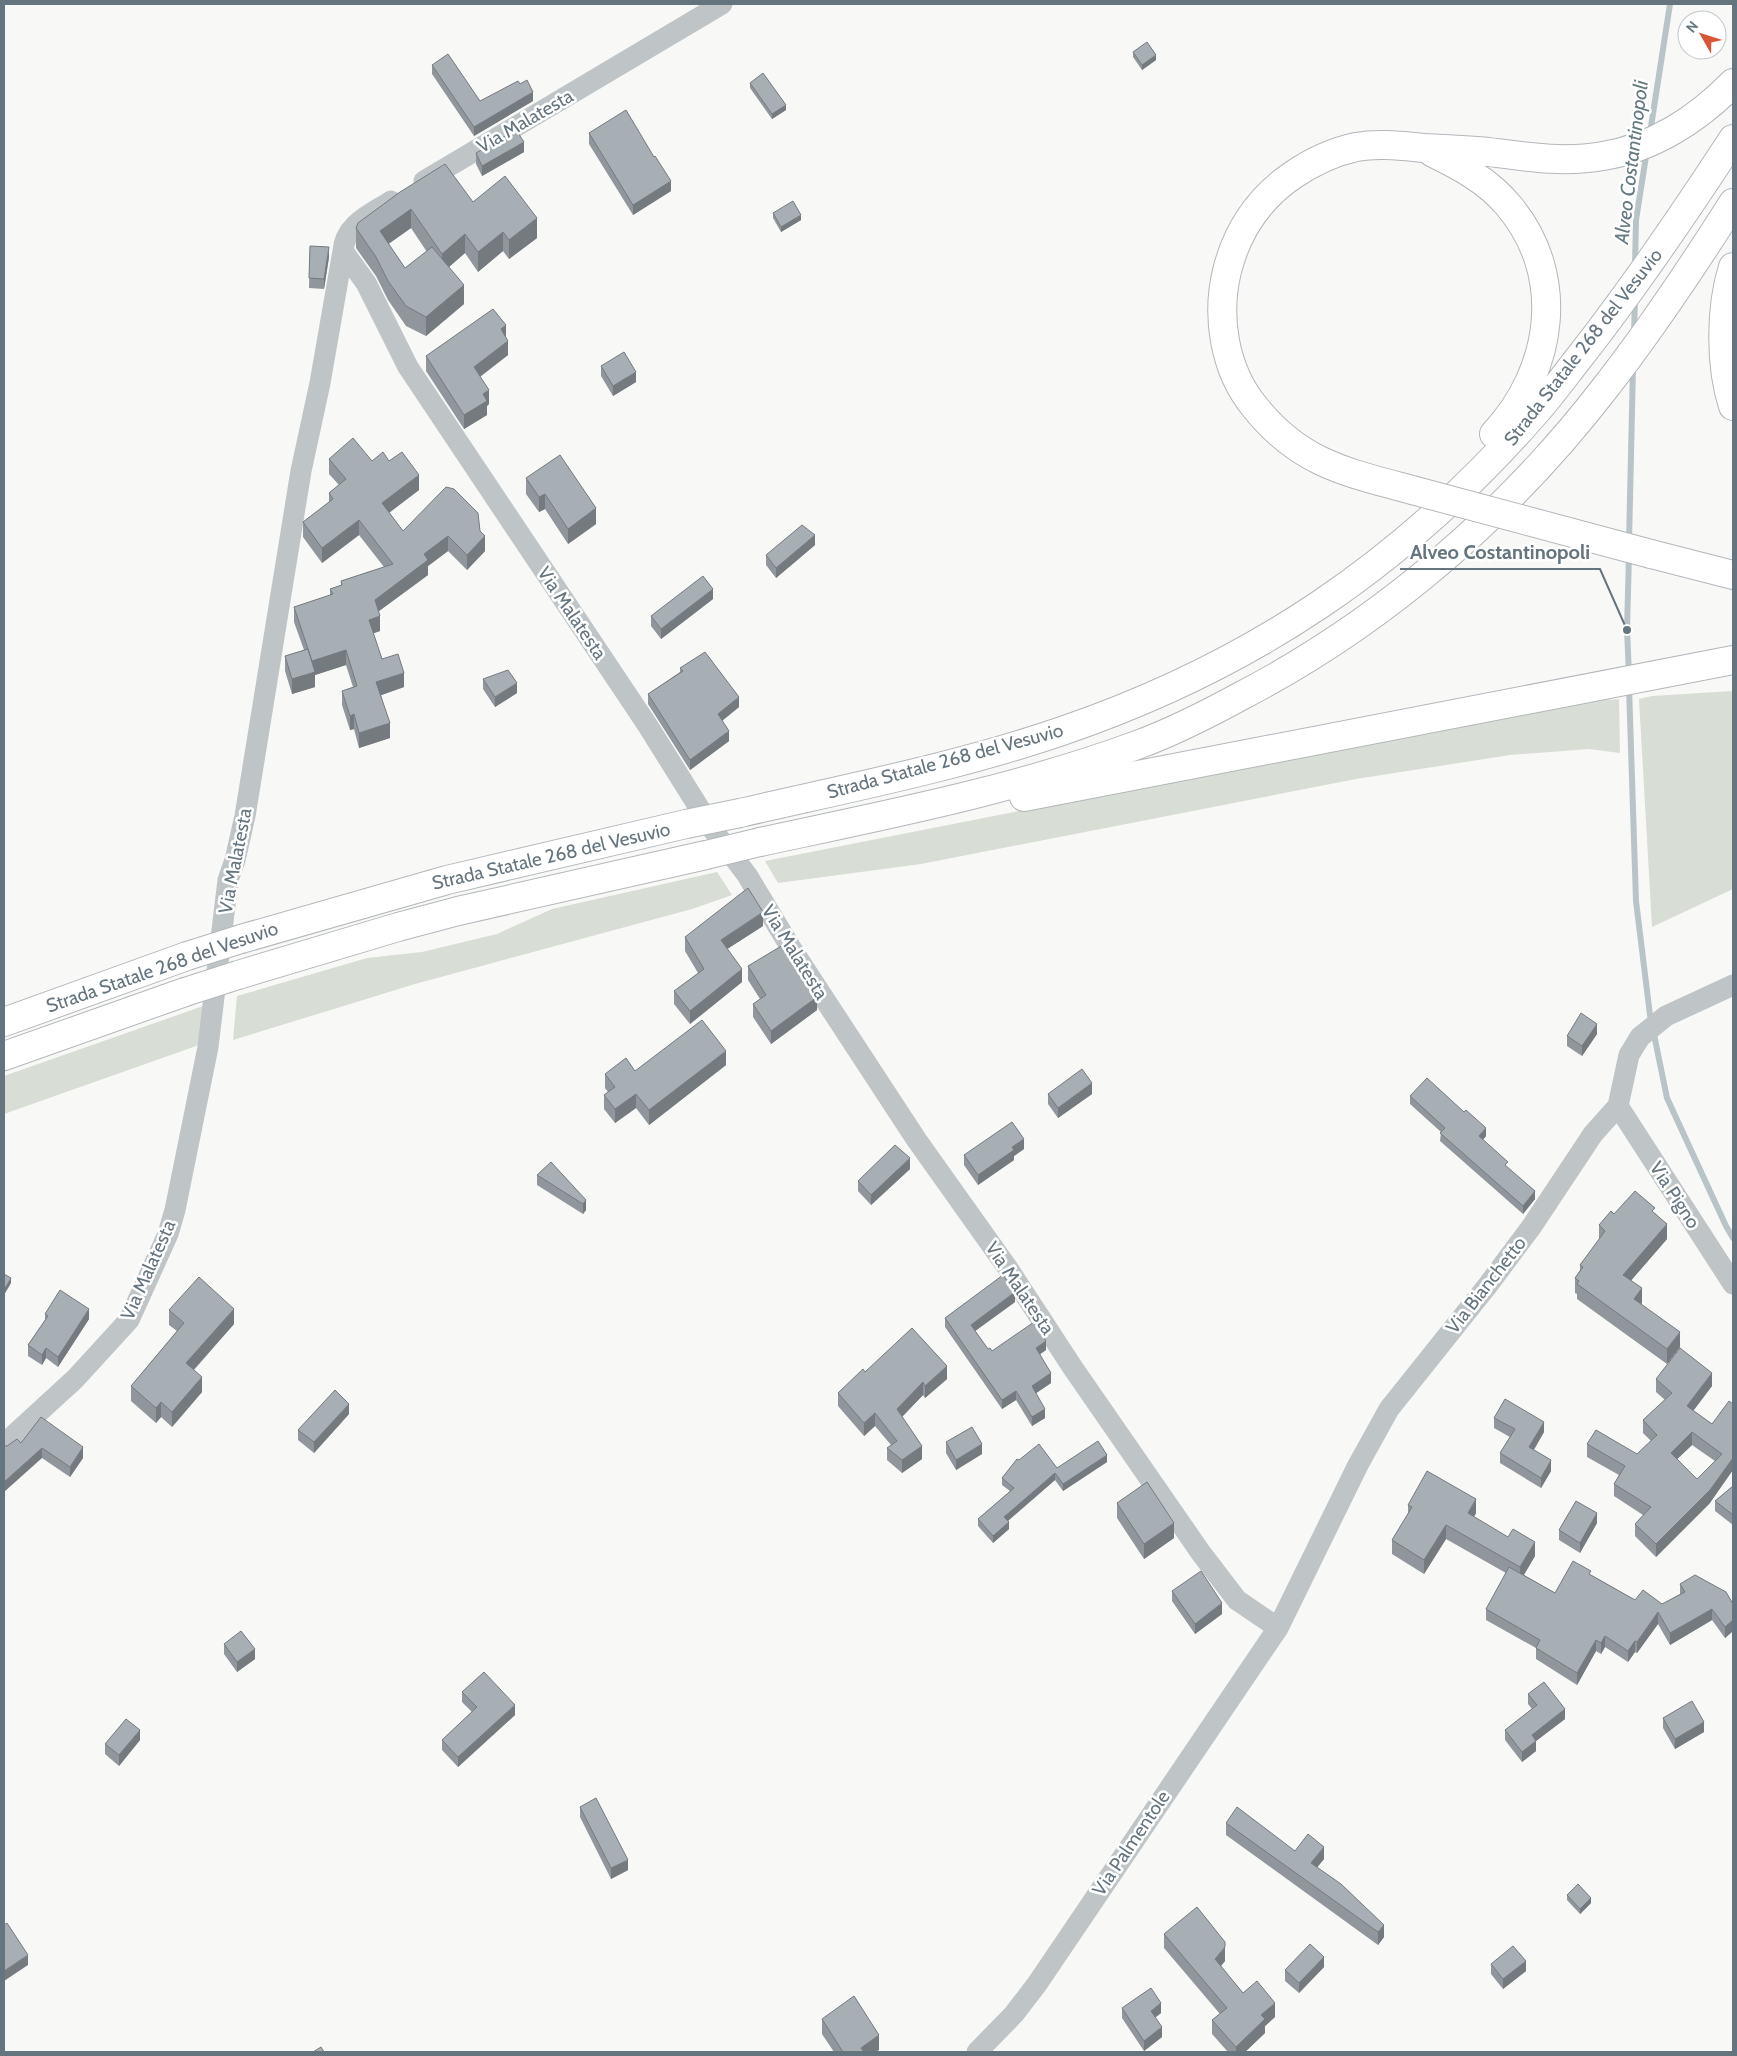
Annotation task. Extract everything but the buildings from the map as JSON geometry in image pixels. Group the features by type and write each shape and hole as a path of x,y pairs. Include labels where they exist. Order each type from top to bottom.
{"highway":[{"path":"1733,83 1719,98 1669,134 1626,151 1605,156 1578,160 1550,160 1395,144 1355,148 1315,160 1281,183 1252,212 1233,248 1223,287 1222,324 1230,361 1246,396 1270,427 1300,450 1333,467 1412,490 1733,575"},
{"name":"Strada Statale 268 del Vesuvio","path":"4,1022 241,939 447,880 935,768 1060,732 1125,708 1190,680 1256,646 1335,595 1378,564 1421,528 1485,468 1537,412 1611,317 1660,249 1733,139"},
{"path":"1256,646 1340,571 1406,518 1460,470 1515,407 1532,376 1544,342 1547,306 1542,268 1529,234 1508,204 1480,179 1423,148"},
{"name":"Strada Statale 268 del Vesuvio","path":"4,1056 185,992 332,946 458,911 908,810 1069,769 1140,744 1205,715 1278,677 1346,635 1448,555 1512,495 1605,389 1648,331 1733,203"},
{"path":"1733,267 1724,316 1724,360 1733,406"},
{"path":"908,810 982,803 1042,794 1733,660"}],"street":[{"name":"Via Malatesta","path":"4,1444 75,1379 129,1320 168,1234 173,1218 208,1047 228,880 235,860 245,816 302,471 320,383 344,241 355,224 459,159 722,4"},
{"name":"Via Malatesta","path":"343,251 366,283 408,367 648,726 713,830 747,875 791,948 916,1139 1007,1267 1078,1376 1201,1553 1237,1600 1278,1628"},
{"path":"1618,1106 1628,1055 1640,1037 1666,1016 1733,985"},
{"name":"Via Bianchetto","path":"1278,1628 1353,1474 1389,1409 1488,1285 1532,1226 1593,1134 1618,1106"},
{"name":"Via Pigno","path":"1618,1106 1733,1284"},
{"name":"Via Palmentole","path":"977,2052 1014,2014 1037,1984 1130,1843 1278,1628"}],"shaded area":[{"path":"1733,691 1733,889 1652,927 1639,699 1652,696"},
{"path":"1608,695 1609,700 1619,699 1620,753 1589,749 1510,755 1356,779 921,864 778,883 765,861"},
{"path":"717,872 732,895 692,909 415,984 233,1040 237,996 367,958 422,952 497,934 552,909"},
{"path":"206,1005 199,1045 4,1114 4,1076"}],"waterway":[{"name":"Alveo Costantinopoli","path":"1650,133 1670,4"},
{"name":"Alveo Costantinopoli","path":"1635,267 1636,220 1647,150"},
{"name":"Alveo Costantinopoli","path":"1634,334 1635,299"},
{"name":"Alveo Costantinopoli","path":"1629,542 1633,367"},
{"name":"Alveo Costantinopoli","path":"1629,554 1627,630 1629,674"},
{"name":"Alveo Costantinopoli","path":"1629,687 1636,901 1650,1015 1667,1098 1733,1238"}],"place":[{"name":"Alveo Costantinopoli","path":"1627,630"}]}
